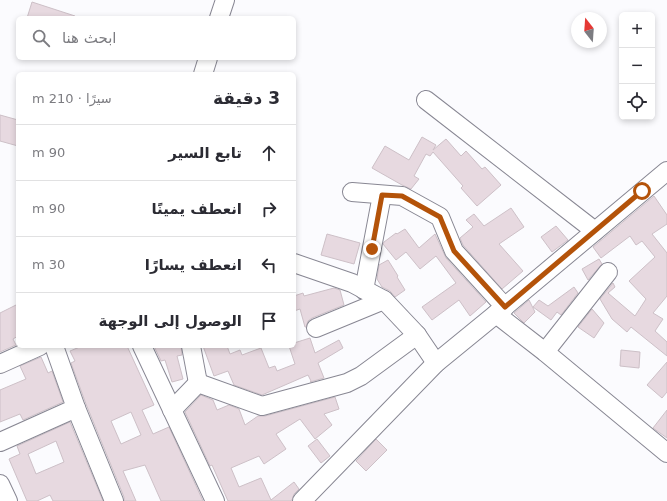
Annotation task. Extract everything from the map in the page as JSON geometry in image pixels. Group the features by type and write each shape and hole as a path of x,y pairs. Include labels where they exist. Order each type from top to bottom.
{"street":[{"path":"220,16 225,0"},
{"path":"204,72 207,60"},
{"path":"426,100 595,231"},
{"path":"302,501 436,363 667,171"},
{"path":"352,192 402,196 440,217 454,251 500,310 545,352 667,453"},
{"path":"364,290 382,195"},
{"path":"296,264 352,282 384,300 417,335 436,363"},
{"path":"545,352 608,272"},
{"path":"316,328 384,300"},
{"path":"198,383 262,406 347,383 361,376 417,335"},
{"path":"0,364 36,348"},
{"path":"55,348 76,408 114,501"},
{"path":"143,348 215,501"},
{"path":"191,348 198,383"},
{"path":"172,410 198,383"},
{"path":"0,442 76,408"},
{"path":"0,484 8,501"}],"building":[{"path":"32,2 75,16 28,16"},
{"path":"0,115 16,119 16,145 0,141"},
{"path":"422,137 436,145 433,150 446,139 461,156 466,151 482,169 485,167 501,185 477,206 461,188 463,186 433,152 430,156 426,154 414,176 419,179 411,189 372,168 385,146 409,160"},
{"path":"654,196 667,215 667,224 652,234 667,253 667,296 653,313 663,319 655,331 667,342 667,356 631,327 627,332 612,319 600,299 613,283 615,287 608,293 635,316 646,299 629,281 655,257 642,241 636,245 630,236 601,258 593,247"},
{"path":"511,208 524,227 499,244 523,271 502,289 463,245 460,238 473,227 466,220 474,214 484,226"},
{"path":"556,226 568,240 552,252 541,237"},
{"path":"405,229 419,248 435,234 446,258 486,302 470,316 459,300 432,320 422,307 456,283 436,256 420,269 406,252 396,260 383,244 396,233 397,234"},
{"path":"327,234 360,243 354,264 321,255"},
{"path":"599,259 602,264 588,280 582,269"},
{"path":"388,260 405,290 395,297 390,291 382,287 377,279 379,265"},
{"path":"574,287 578,293 561,315 557,312 551,320 533,307 539,300 548,306"},
{"path":"334,288 340,290 344,305 312,318 308,321 305,327 300,309 296,310 296,295 303,293 304,296"},
{"path":"529,300 535,312 524,323 514,313"},
{"path":"16,305 16,337 13,339 16,345 0,352 0,313"},
{"path":"592,309 604,323 594,338 578,327"},
{"path":"310,338 315,353 339,340 343,348 318,363 324,378 310,382 311,381 308,375 262,395 234,385 228,371 214,376 204,348 228,348 230,354 240,350 242,355 261,348 269,368 275,366 277,371 295,364 290,348 296,348 296,342"},
{"path":"77,348 128,348 154,405 142,410 153,434 169,427 203,501 161,501 145,465 123,471 136,501 124,501 124,497 71,363 75,361 70,351","holes":["131,412 141,435 121,444 111,421"]},
{"path":"155,348 181,348 182,355 177,356 183,379 172,382 165,360 161,361"},
{"path":"621,350 640,352 639,368 620,366"},
{"path":"41,357 48,373 52,371 63,402 23,420 20,414 0,422 0,390 26,379 20,366"},
{"path":"667,362 667,392 662,398 647,385"},
{"path":"201,395 213,400 217,410 229,405 239,409 245,425 258,416 265,416 335,397 339,409 324,414 332,425 315,439 300,419 276,434 286,449 264,464 259,456 231,468 239,487 261,478 271,500 294,482 299,489 294,494 292,500 228,501 212,465 210,466 185,412"},
{"path":"667,410 667,438 653,428"},
{"path":"70,422 103,501 53,501 50,495 37,501 27,501 9,459 20,454 17,446","holes":["56,441 64,462 36,474 28,454"]},
{"path":"317,439 330,456 321,463 308,446"},
{"path":"376,439 387,450 366,471 356,461"}],"route":[{"path":"372,249 382,195 402,196 440,217 454,251 505,307 642,191"}]}
